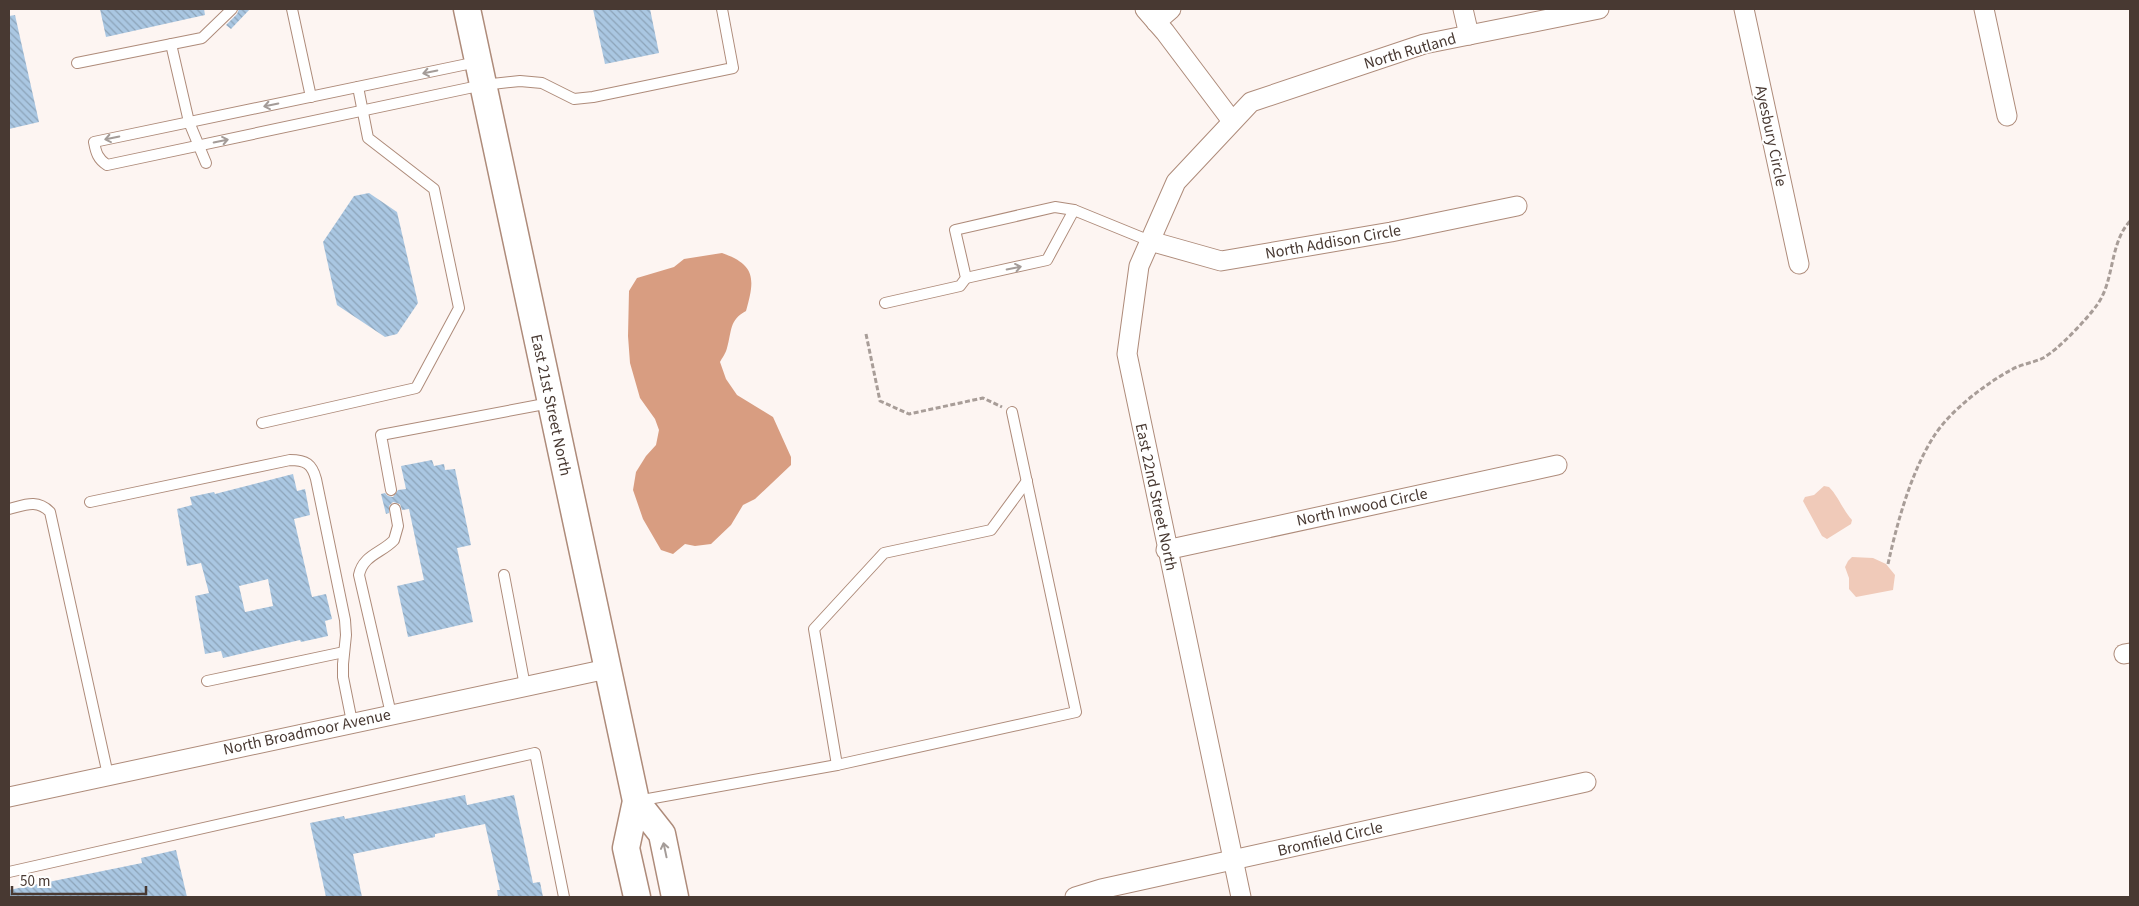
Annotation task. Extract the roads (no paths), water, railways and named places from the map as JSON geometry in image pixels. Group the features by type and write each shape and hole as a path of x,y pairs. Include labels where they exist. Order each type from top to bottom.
{"main road":[{"name":"East 21st Street North","path":"466,9 636,801 626,848 637,897"},
{"name":"East 21st Street North","path":"636,801 662,834 675,897"}],"street":[{"path":"1171,9 1151,15 1232,121"},
{"path":"1463,9 1469,35"},
{"name":"North Rutland","path":"1232,121 1251,102 1424,44 1599,9"},
{"name":"Ayesbury Circle","path":"1744,9 1799,264"},
{"path":"1984,9 2007,116"},
{"name":"East 22nd Street North","path":"1232,121 1176,182 1139,266 1127,354 1166,550 1240,897"},
{"name":"North Addison Circle","path":"1150,241 1222,261 1391,232 1517,206"},
{"name":"North Inwood Circle","path":"1166,550 1557,465"},
{"name":"North Broadmoor Avenue","path":"9,797 352,722 607,669"},
{"name":"Bromfield Circle","path":"1075,897 1101,889 1586,782"}],"lane":[{"path":"78,64 202,38 232,9"},
{"path":"292,9 311,97"},
{"path":"480,74 362,111 108,165 96,155 94,142 358,87 480,74 542,83 574,99 593,97 734,68 722,9"},
{"path":"171,44 189,122 206,163"},
{"path":"262,422 416,388 459,308 434,189 368,138 358,87"},
{"path":"966,278 955,230 1055,208 1074,210 1150,241"},
{"path":"884,304 960,286 966,278 1047,260 1074,210"},
{"path":"391,490 381,435 550,403"},
{"path":"636,801 838,765 1076,712 1012,412"},
{"path":"90,502 290,460 303,460 309,464 316,480 340,593 346,635 343,677 352,722"},
{"path":"838,765 814,629 884,553 992,530 1027,481"},
{"path":"9,509 33,504 43,505 50,512 108,775"},
{"path":"391,714 359,575 361,566 366,560 394,540 398,526 395,510"},
{"path":"504,575 526,686"},
{"path":"207,681 344,652"},
{"path":"9,872 535,754 564,897"}]}
